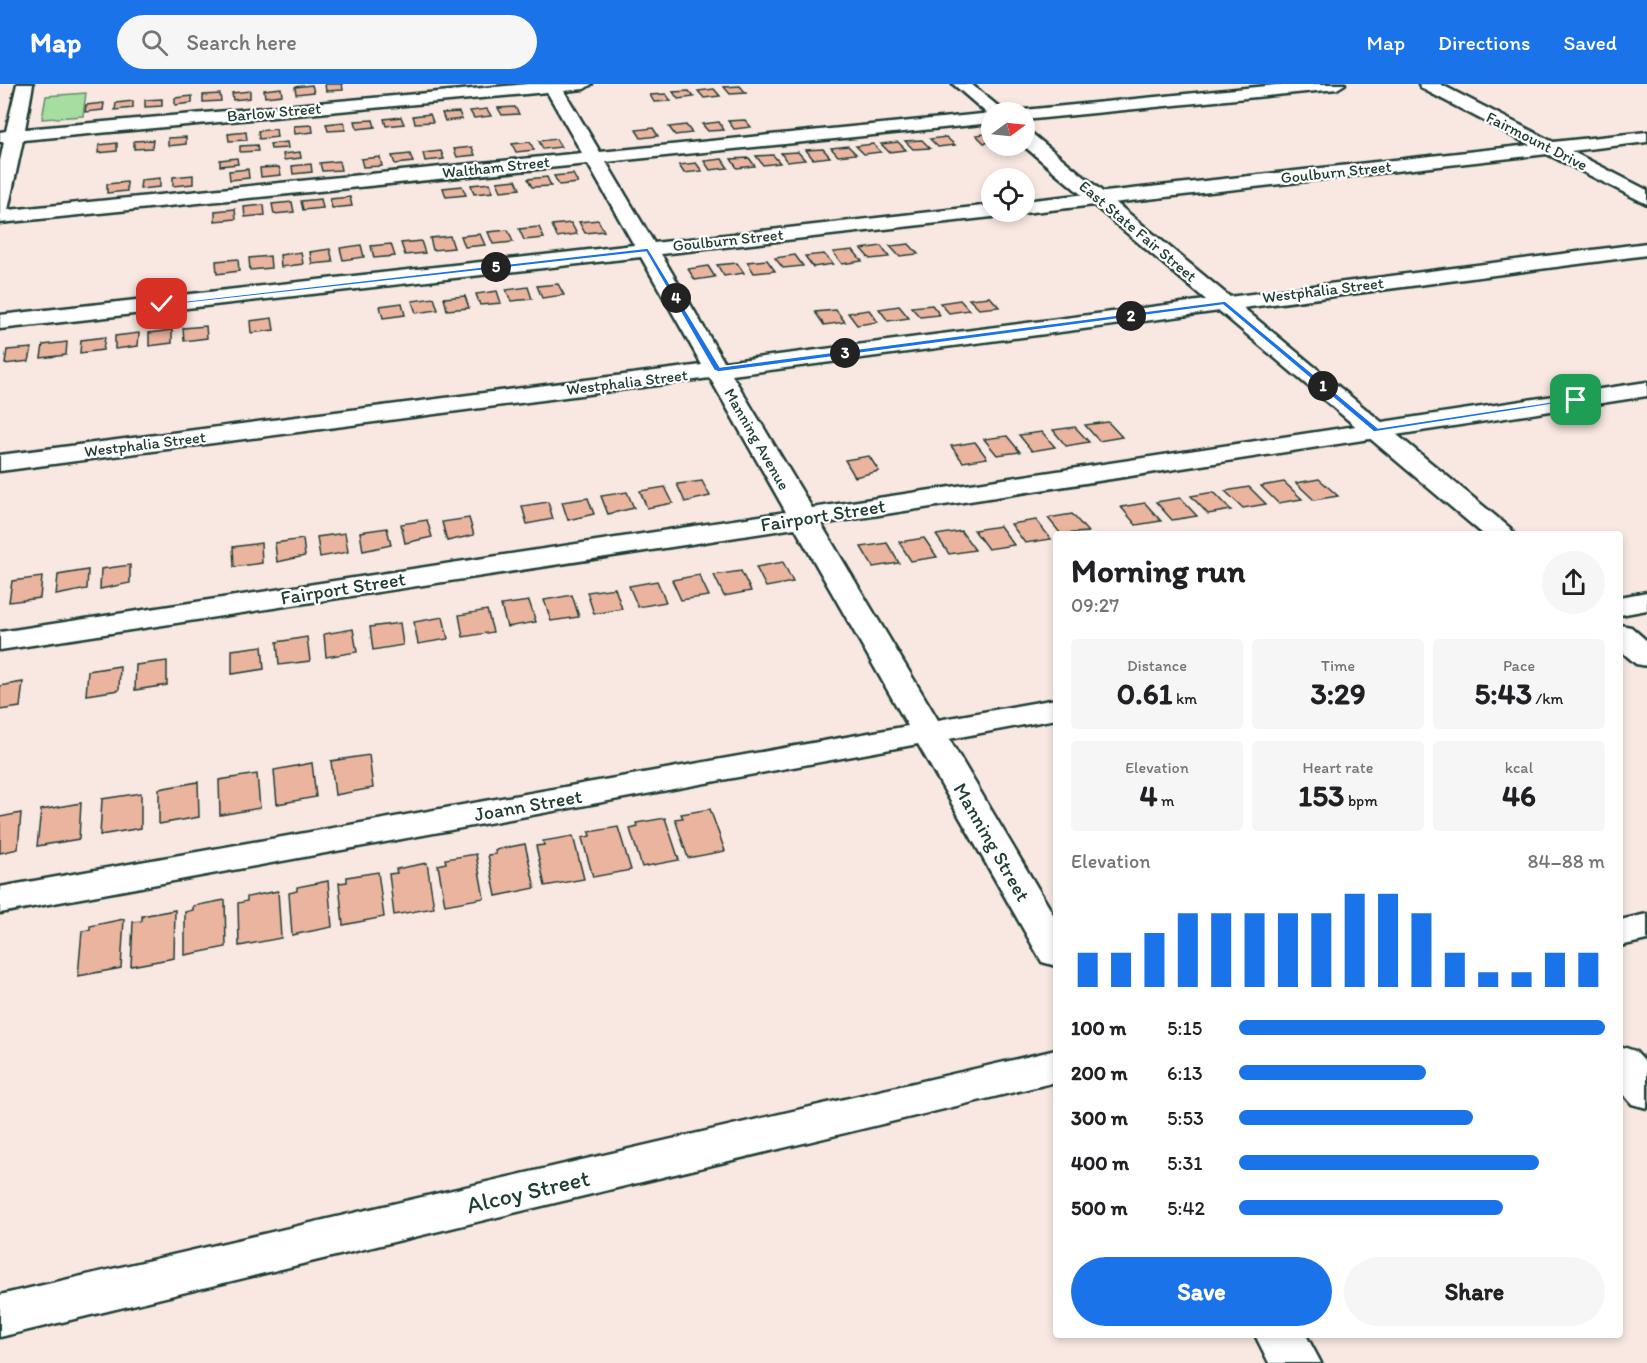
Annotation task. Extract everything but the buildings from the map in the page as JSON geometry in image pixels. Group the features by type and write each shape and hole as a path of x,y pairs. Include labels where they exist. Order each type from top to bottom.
{"street":[{"path":"0,207 8,136 25,84"},
{"name":"Barlow Street","path":"8,136 552,85 584,84"},
{"path":"961,84 984,102"},
{"path":"1035,114 1337,84"},
{"name":"Fairmount Drive","path":"1427,84 1647,198"},
{"name":"Manning Avenue","path":"552,85 592,158 648,249 928,732"},
{"name":"Waltham Street","path":"0,217 981,119"},
{"name":"Goulburn Street","path":"1035,206 1647,136"},
{"name":"East State Fair Street","path":"1035,145 1496,531"},
{"name":"Goulburn Street","path":"0,322 981,212"},
{"name":"Westphalia Street","path":"0,463 1647,249"},
{"name":"Fairport Street","path":"0,641 1647,389"},
{"path":"1623,605 1647,601"},
{"path":"1623,637 1647,657"},
{"name":"Joann Street","path":"0,900 1053,710"},
{"name":"Manning Street","path":"928,732 1053,947"},
{"path":"1623,932 1647,927"},
{"path":"1623,1065 1647,1092"},
{"name":"Alcoy Street","path":"0,1316 1053,1067"},
{"path":"1282,1338 1296,1363"}],"green space":[{"path":"86,93 83,116 42,119 46,96"}],"route":[{"path":"162,304 648,249 718,370 1225,303 1376,430 1576,400"}]}
